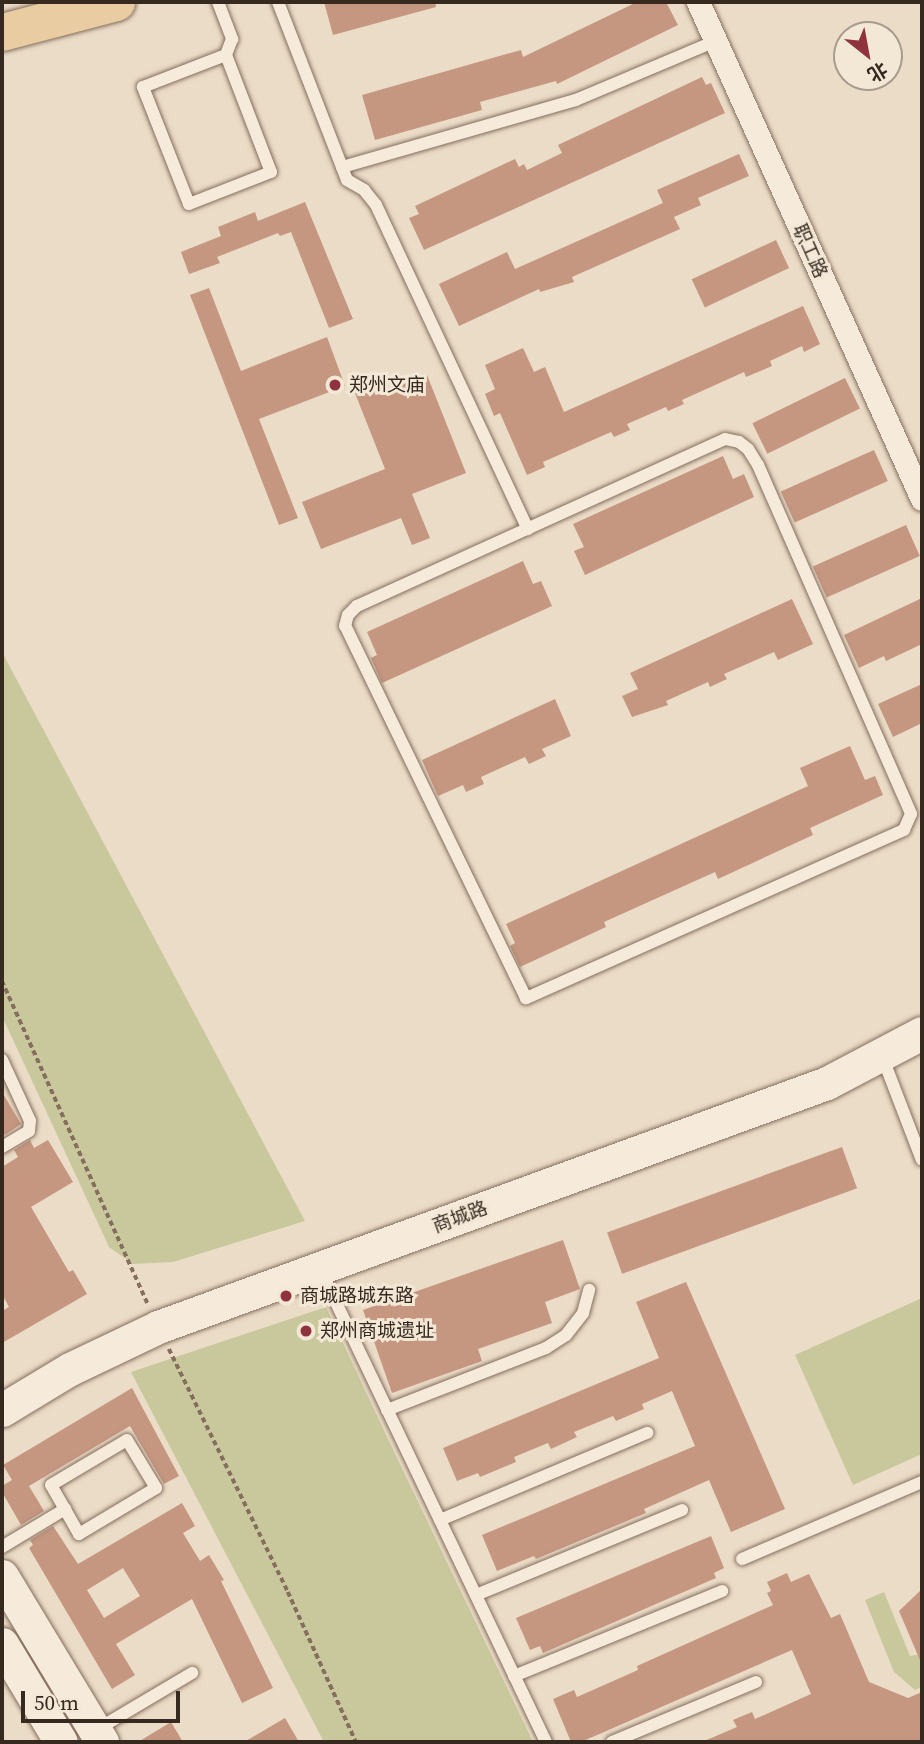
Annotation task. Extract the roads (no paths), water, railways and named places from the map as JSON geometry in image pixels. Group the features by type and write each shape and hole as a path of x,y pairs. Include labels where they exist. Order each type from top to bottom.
{"main road":[{"path":"2,32 116,2"}],"street":[{"name":"职工路","path":"698,2 922,499"},
{"name":"商城路","path":"2,1410 70,1369 158,1327 827,1083 922,1033"},
{"path":"2,1576 99,1736"},
{"path":"2,1644 61,1742"}],"lane":[{"path":"218,2 233,39 226,55 271,172 189,204 143,87 226,55"},
{"path":"278,2 347,180 364,190 376,205 528,528"},
{"path":"342,167 576,100 716,41"},
{"path":"725,439 739,442 748,449 911,814 904,830 526,998 345,626 348,615 357,606 528,528 725,439"},
{"path":"882,1055 922,1160"},
{"path":"2,1060 30,1121 29,1131 2,1147"},
{"path":"319,1269 546,1742"},
{"path":"387,1410 546,1348 566,1335 583,1313 589,1290"},
{"path":"440,1520 647,1433"},
{"path":"128,1440 156,1488 79,1534 65,1509 51,1485 128,1440"},
{"path":"742,1559 922,1482"},
{"path":"2,1547 65,1509"},
{"path":"475,1595 682,1510"},
{"path":"514,1676 722,1591"},
{"path":"99,1736 192,1673"},
{"path":"612,1742 755,1682"}],"place":[{"name":"郑州文庙","path":"335,385"},
{"name":"商城路城东路","path":"286,1296"},
{"name":"郑州商城遗址","path":"306,1331"}]}
